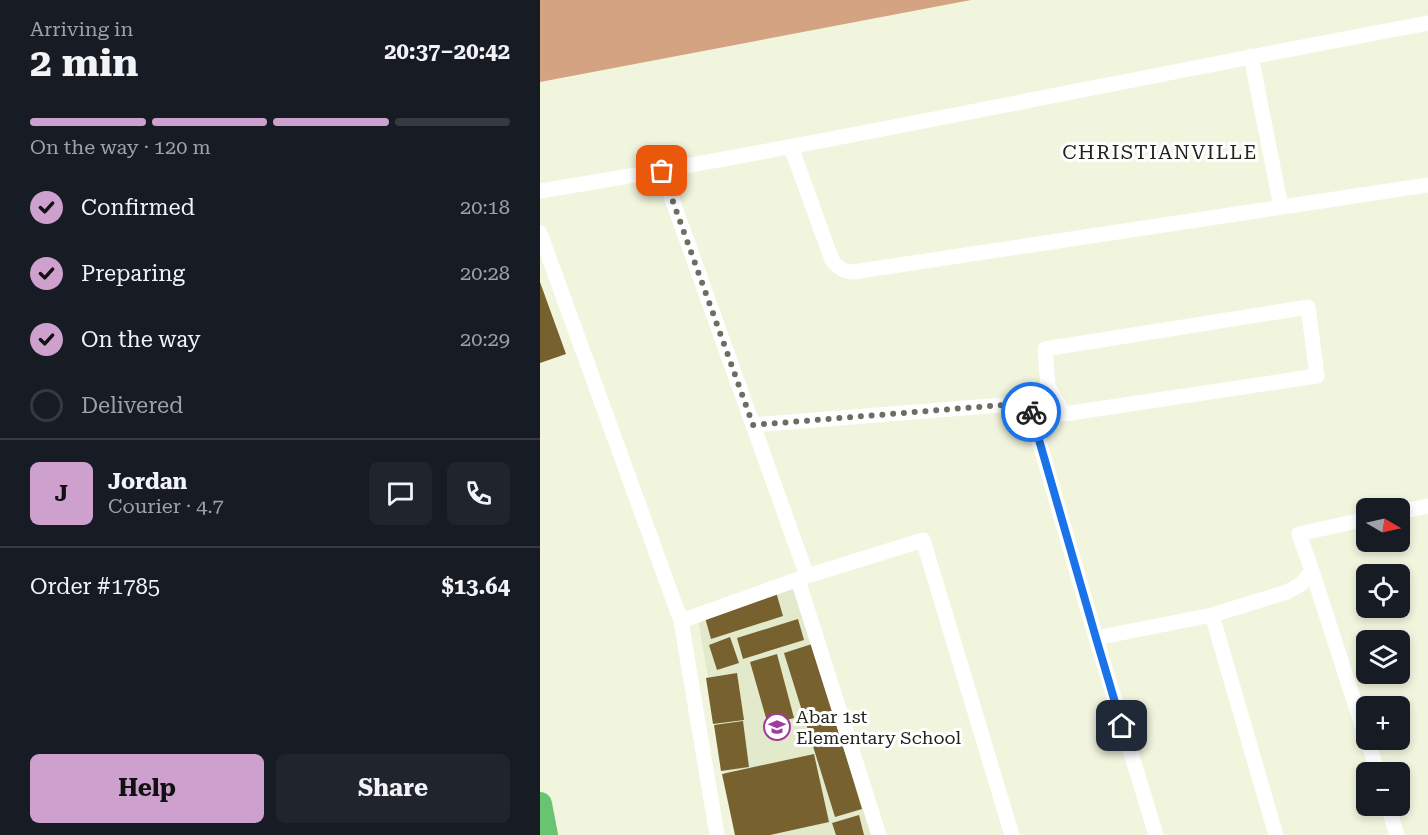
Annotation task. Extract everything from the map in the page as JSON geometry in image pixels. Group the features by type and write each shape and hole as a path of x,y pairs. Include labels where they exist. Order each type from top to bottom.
{"highway":[{"path":"540,804 546,835"}],"street":[{"path":"540,191 791,147 1428,22"},
{"path":"1251,56 1281,207"},
{"path":"791,147 832,260 838,267 850,272 1428,185"},
{"path":"662,171 753,425 802,578 879,835"},
{"path":"540,233 681,621 717,835"},
{"path":"1308,308 1317,376 1064,414 1048,386 1045,349 1308,308"},
{"path":"753,425 1028,403 1048,386"},
{"path":"1028,403 1156,835"},
{"path":"1410,510 1428,506"},
{"path":"1356,521 1299,534 1356,705"},
{"path":"681,621 802,578 922,540 1012,835"},
{"path":"1096,638 1212,615 1294,589 1312,571"},
{"path":"1212,615 1276,835"},
{"path":"1391,816 1398,835"}],"shaded area":[{"path":"540,0 971,0 540,82"},
{"name":"Abar 1st Elementary School","path":"796,586 871,835 735,835 698,619"}],"building":[{"path":"540,282 566,354 540,363"},
{"path":"776,592 783,616 711,639 704,614"},
{"path":"798,619 804,640 743,659 737,638"},
{"path":"730,637 739,663 717,670 709,645"},
{"path":"812,644 862,809 835,817 784,653"},
{"path":"777,654 794,718 768,725 750,662"},
{"path":"737,673 744,720 713,724 706,678"},
{"path":"743,721 749,767 721,771 714,725"},
{"path":"814,754 829,822 770,835 735,835 722,774"},
{"path":"859,815 864,835 836,835 832,823"}],"way so far":[{"path":"662,171 753,425 1028,403 1031,412"}],"place":[{"name":"Abar 1st Elementary School","path":"777,727"}],"district":[{"name":"CHRISTIANVILLE","path":"1160,152"}],"route":[{"path":"1031,412 1122,726"}]}
